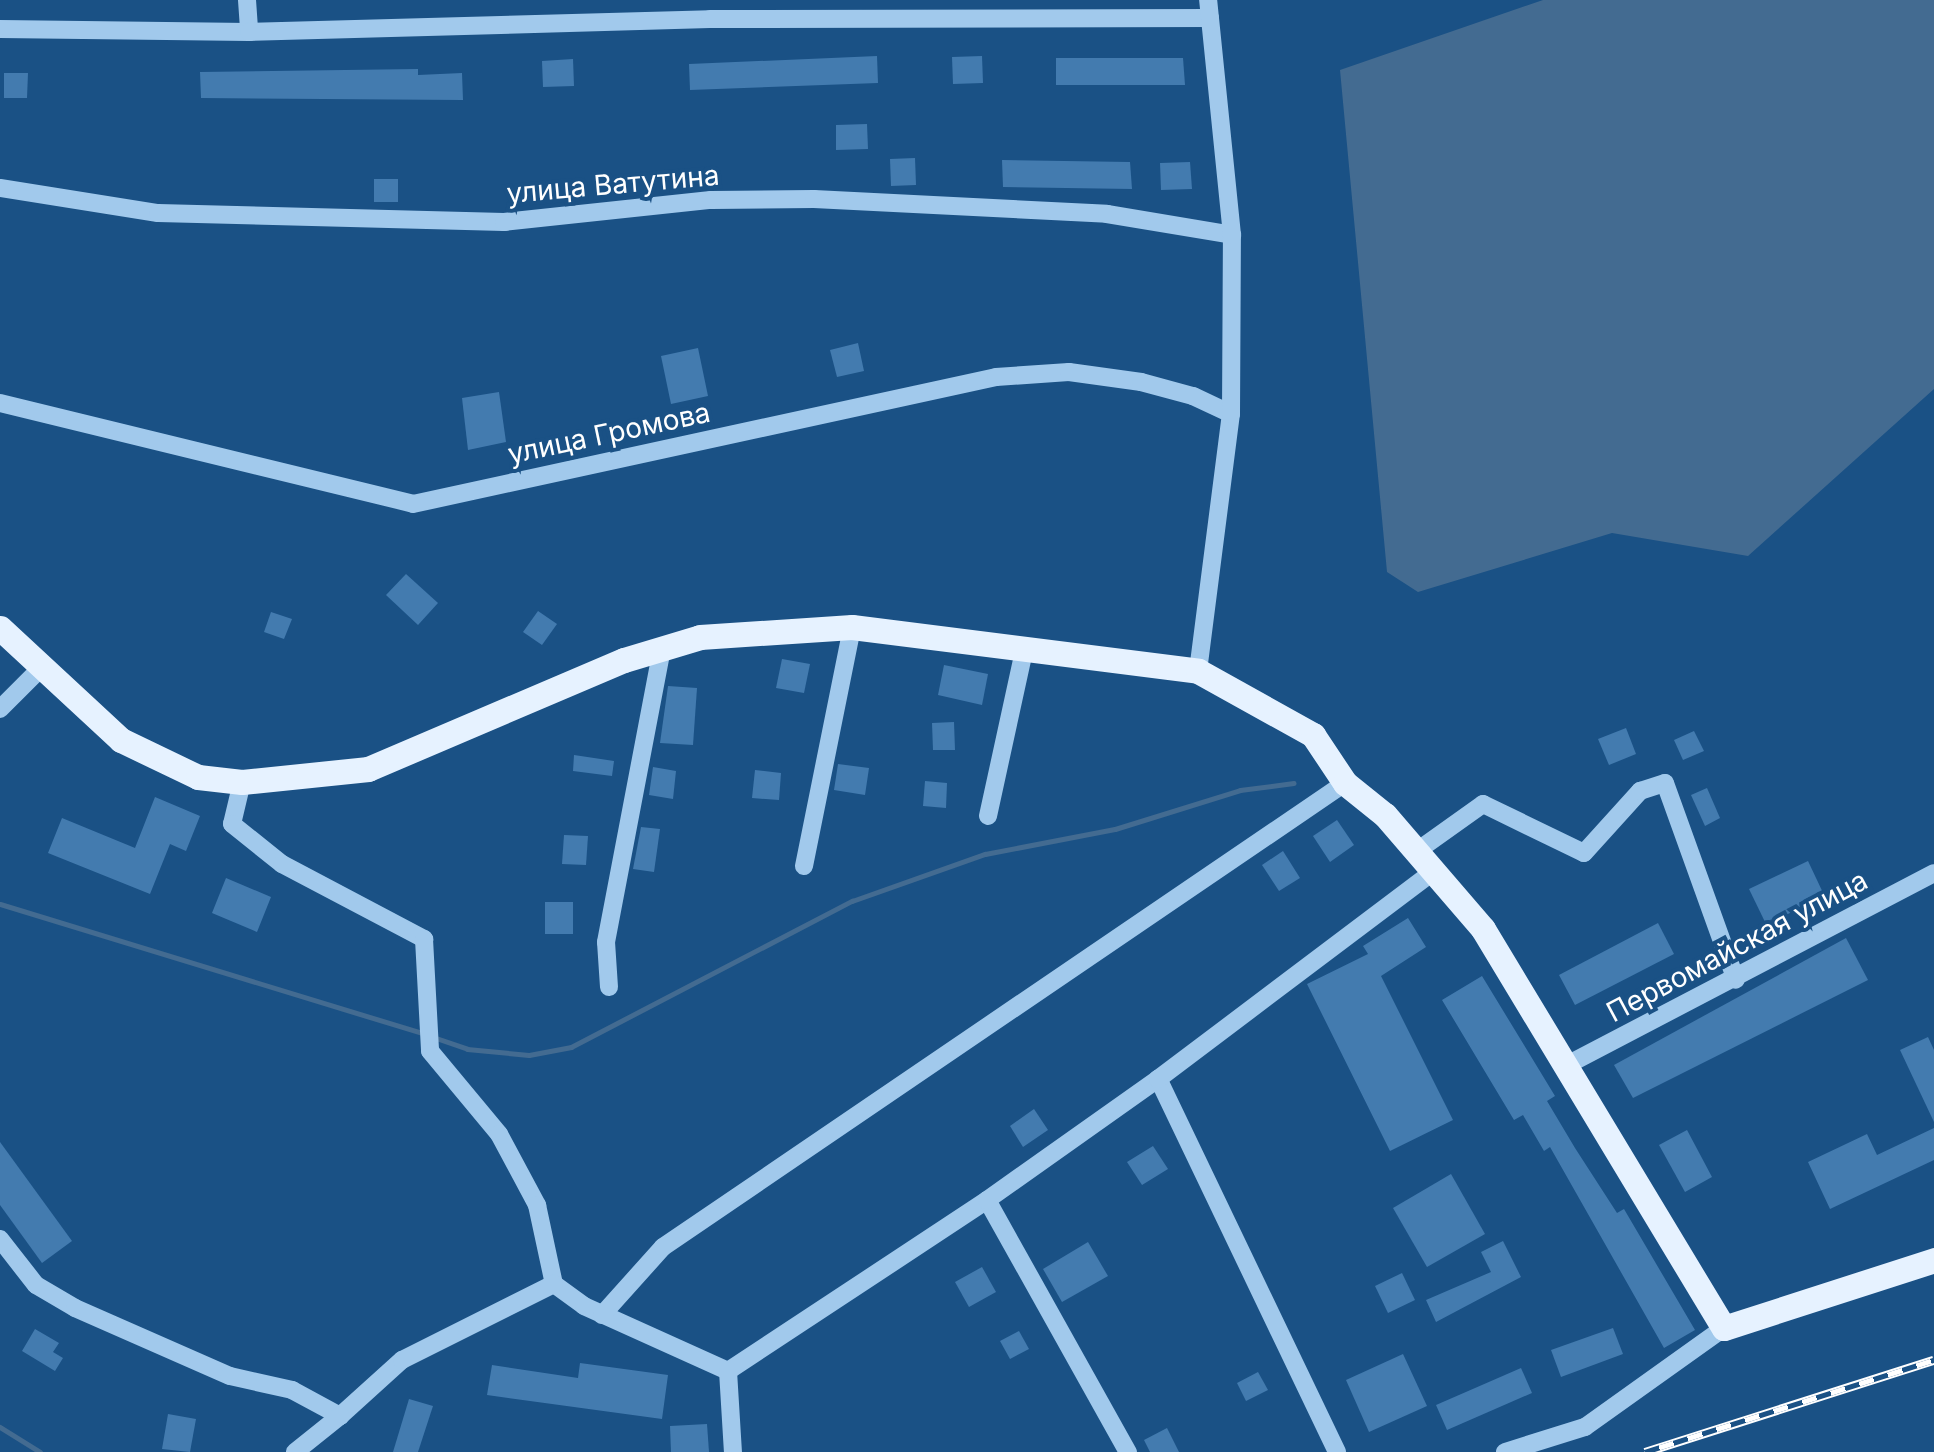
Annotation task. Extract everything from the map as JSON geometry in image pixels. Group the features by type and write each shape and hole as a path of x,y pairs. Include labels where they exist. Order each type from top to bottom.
{"main road":[{"path":"0,628 121,740 198,777 242,782 368,769 700,636 852,627 1198,671 1313,735 1345,783 1426,861 1483,928 1724,1328 1934,1260"}],"street":[{"path":"247,0 248,32"},
{"path":"0,29 248,32 710,10 1209,9 1232,235 1231,414 1198,671"},
{"name":"улица Ватутина","path":"0,188 158,213 504,222 711,200 814,199 1107,214 1232,235"},
{"name":"улица Громова","path":"0,403 413,504 996,377 1069,372 1140,382 1193,396 1231,414"},
{"path":"804,866 852,627"},
{"path":"988,816 1025,646"},
{"path":"610,988 606,942 662,649"},
{"path":"0,709 40,669"},
{"path":"242,782 232,824 282,864 424,939 433,1021 430,1051 499,1134 537,1205 554,1284 602,1315 728,1371"},
{"path":"602,1315 662,1247 1345,783"},
{"path":"728,1371 987,1200 1158,1078 1426,861 1483,804 1584,853 1640,791 1665,783 1736,980"},
{"name":"Первомайская улица","path":"1565,1066 1934,874"},
{"path":"1158,1078 1338,1452"},
{"path":"987,1200 1128,1452"},
{"path":"0,1239 36,1285 75,1308 230,1376 292,1390 340,1416"},
{"path":"294,1452 402,1360 554,1284"},
{"path":"1505,1452 1585,1427 1724,1328"},
{"path":"728,1371 732,1452"}],"water":[{"path":"1543,0 1934,0 1934,389 1748,556 1612,533 1418,592 1387,572 1340,70"}],"building":[{"path":"877,56 878,83 690,90 689,64"},
{"path":"982,56 983,83 953,84 952,57"},
{"path":"1056,58 1183,58 1185,85 1056,85"},
{"path":"573,59 574,86 543,87 542,61"},
{"path":"418,69 418,75 462,73 463,100 201,98 200,72"},
{"path":"4,73 28,73 27,98 4,98"},
{"path":"867,124 868,149 836,150 836,125"},
{"path":"915,158 916,185 891,186 890,159"},
{"path":"1002,160 1130,162 1132,189 1003,187"},
{"path":"1190,162 1192,189 1161,190 1160,163"},
{"path":"374,179 398,179 398,202 374,202"},
{"path":"858,343 864,371 837,377 830,350"},
{"path":"698,348 708,396 671,404 661,356"},
{"path":"499,392 506,442 468,450 462,398"},
{"path":"406,574 438,603 418,625 386,595"},
{"path":"538,611 557,624 542,645 523,632"},
{"path":"271,612 292,619 284,639 264,632"},
{"path":"782,659 810,664 804,693 776,688"},
{"path":"944,665 988,674 982,705 938,695"},
{"path":"668,686 697,688 693,745 660,743"},
{"path":"954,722 955,750 933,750 932,723"},
{"path":"1626,728 1636,754 1609,765 1598,739"},
{"path":"1694,731 1704,751 1683,760 1674,740"},
{"path":"574,755 614,761 612,776 573,771"},
{"path":"838,764 869,768 865,795 834,790"},
{"path":"653,767 676,771 673,799 649,795"},
{"path":"755,770 781,773 779,800 752,798"},
{"path":"925,781 947,783 946,808 923,806"},
{"path":"1707,788 1720,818 1705,826 1691,795"},
{"path":"155,797 200,816 186,851 170,844 150,894 48,853 62,818 135,848"},
{"path":"1337,820 1354,845 1330,862 1313,836"},
{"path":"641,827 660,829 654,872 633,869"},
{"path":"564,835 588,836 586,865 562,864"},
{"path":"1283,851 1300,878 1279,891 1262,865"},
{"path":"1808,861 1825,897 1766,924 1749,889"},
{"path":"226,878 271,897 257,932 212,913"},
{"path":"545,902 573,902 573,934 545,934"},
{"path":"1408,918 1426,947 1381,976 1453,1120 1390,1151 1307,984 1368,954 1363,946"},
{"path":"1658,923 1674,954 1575,1005 1559,975"},
{"path":"1846,938 1868,980 1633,1098 1614,1065"},
{"path":"1482,976 1555,1096 1547,1101 1575,1148 1617,1213 1624,1209 1695,1330 1664,1348 1550,1147 1544,1151 1523,1115 1514,1120 1442,1000"},
{"path":"1928,1037 1934,1050 1934,1122 1900,1050"},
{"path":"1034,1109 1048,1130 1023,1147 1010,1126"},
{"path":"1934,1128 1934,1160 1830,1209 1808,1162 1867,1134 1877,1155"},
{"path":"1687,1130 1712,1177 1685,1192 1659,1145"},
{"path":"0,1142 72,1241 42,1263 0,1205"},
{"path":"1153,1146 1168,1169 1142,1185 1127,1162"},
{"path":"1451,1174 1485,1234 1427,1267 1393,1208"},
{"path":"1503,1241 1521,1277 1436,1322 1426,1300 1491,1272 1481,1252"},
{"path":"1088,1242 1108,1276 1062,1302 1043,1269"},
{"path":"982,1267 996,1292 969,1307 955,1282"},
{"path":"1402,1273 1415,1300 1388,1313 1375,1286"},
{"path":"1613,1328 1623,1354 1561,1377 1551,1350"},
{"path":"35,1329 59,1343 53,1352 63,1358 55,1371 22,1351"},
{"path":"1019,1331 1029,1349 1010,1359 1000,1341"},
{"path":"1403,1354 1427,1406 1369,1432 1346,1380"},
{"path":"580,1363 668,1375 662,1419 487,1395 492,1365 578,1378"},
{"path":"1521,1368 1532,1393 1447,1430 1436,1405"},
{"path":"1258,1372 1268,1390 1246,1401 1237,1383"},
{"path":"409,1399 433,1406 418,1452 393,1452"},
{"path":"168,1414 196,1419 190,1452 162,1449"},
{"path":"707,1424 709,1452 671,1452 670,1426"},
{"path":"1167,1428 1179,1452 1150,1452 1144,1440"}],"waterway":[{"path":"433,1037 467,1049 529,1055 571,1047 852,901 985,854 1115,829 1240,790 1294,783"},
{"path":"0,904 423,1033"},
{"path":"0,1427 40,1452"}],"railway":[{"path":"1645,1452 1934,1360"}]}
